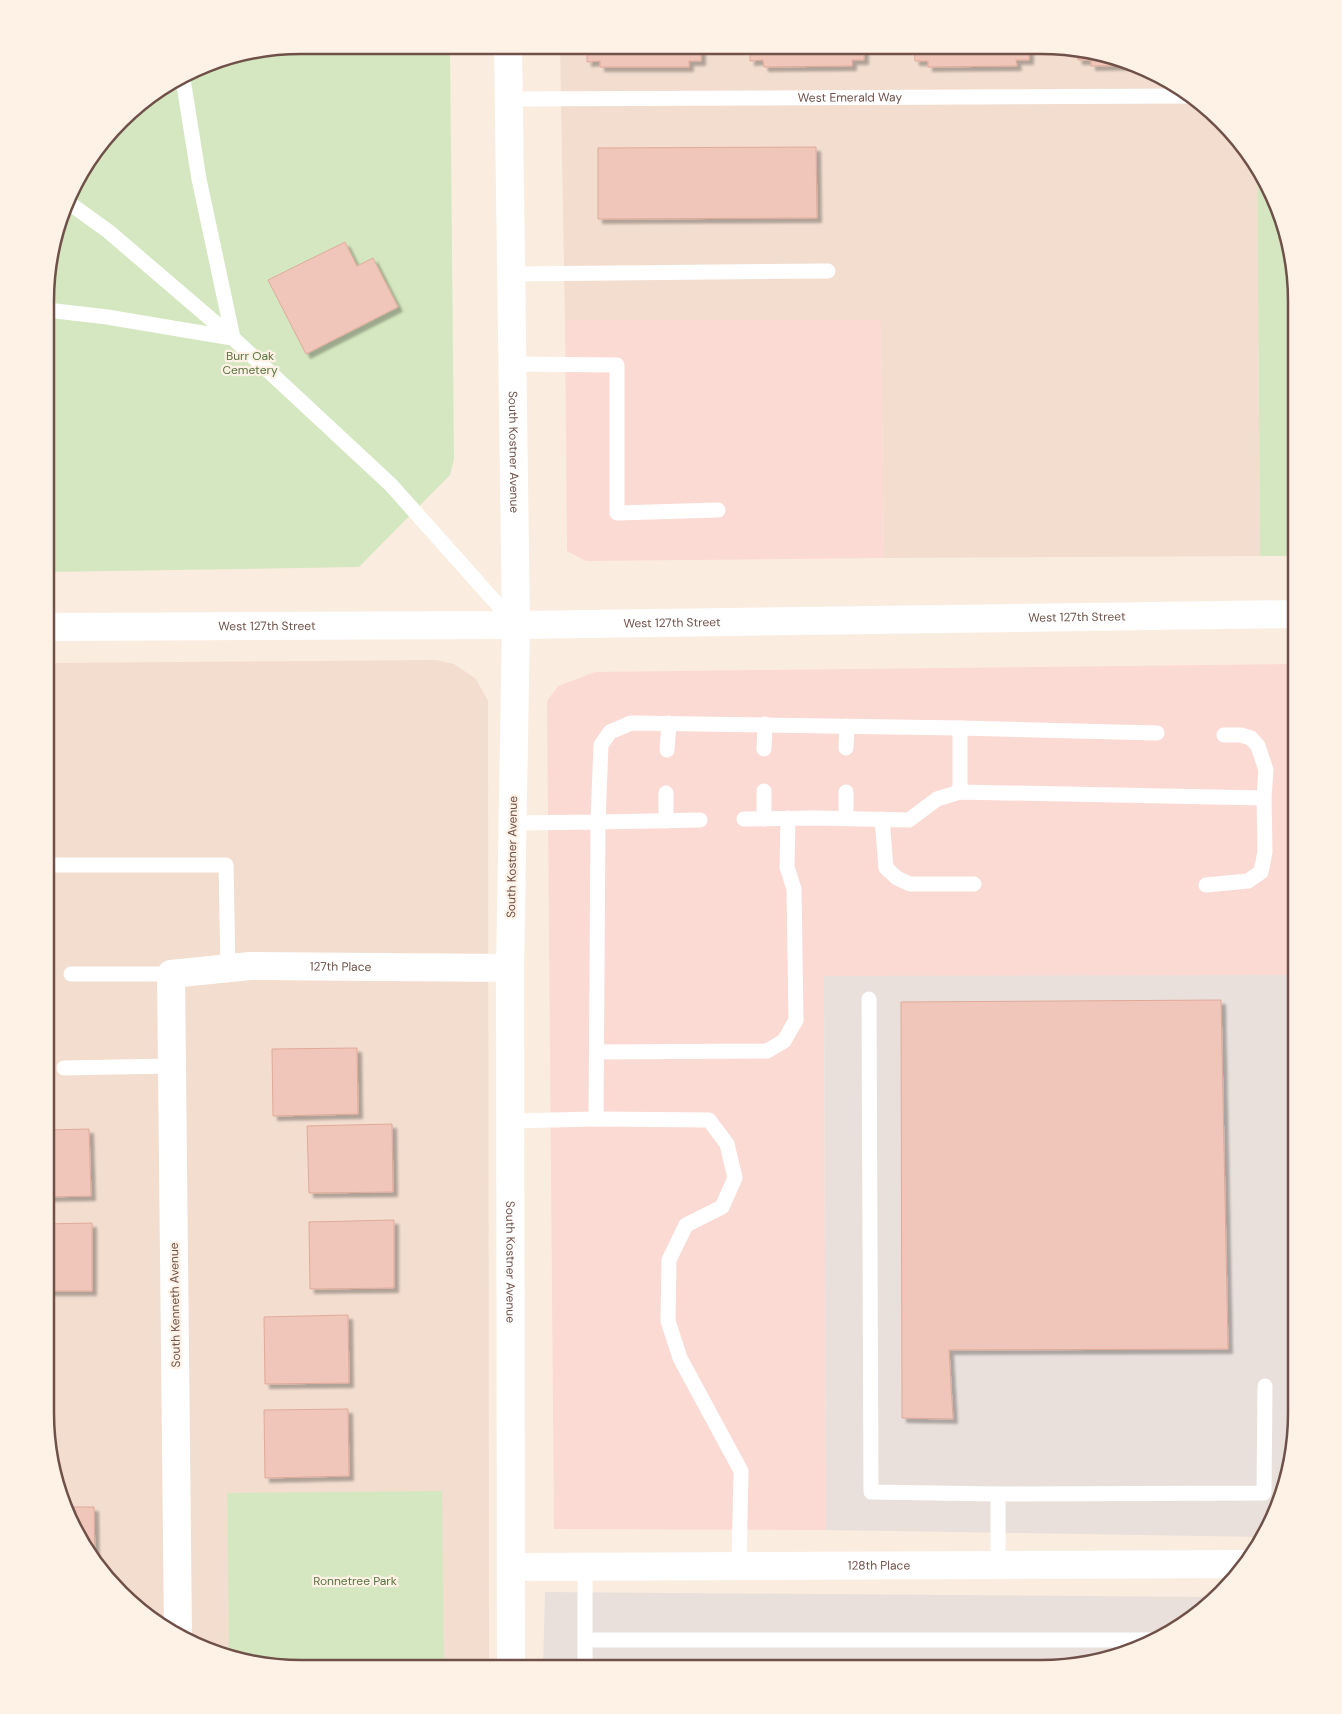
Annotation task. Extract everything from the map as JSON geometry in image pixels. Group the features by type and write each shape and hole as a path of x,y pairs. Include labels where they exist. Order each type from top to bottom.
{"street":[{"name":"South Kostner Avenue","path":"508,54 516,625 510,968 511,1660"},
{"name":"West 127th Street","path":"54,627 516,625 1288,614"},
{"name":"127th Place","path":"172,974 250,966 510,968"},
{"name":"South Kenneth Avenue","path":"172,974 178,1628"},
{"name":"128th Place","path":"511,1567 1237,1564"}],"lane":[{"path":"184,83 199,179 233,338"},
{"name":"West Emerald Way","path":"508,99 1180,96"},
{"path":"73,206 108,231 233,338 391,484 516,625"},
{"path":"511,274 828,271"},
{"path":"54,311 107,317 233,338"},
{"path":"512,364 617,365 617,513 718,510"},
{"path":"596,1119 598,822 601,745 610,732 631,723 669,723 960,728 1158,734"},
{"path":"667,750 669,723"},
{"path":"764,748 765,724"},
{"path":"846,748 848,726"},
{"path":"960,728 960,792"},
{"path":"1206,886 1248,881 1261,872 1265,852 1264,798 1266,770 1258,746 1251,738 1241,735 1224,735"},
{"path":"764,791 764,819"},
{"path":"846,792 846,818"},
{"path":"744,819 846,818 909,820 937,799 960,792 1264,798"},
{"path":"666,793 666,821"},
{"path":"597,1052 767,1051 784,1041 796,1020 794,889 787,867 788,818"},
{"path":"882,819 886,868 897,878 910,884 974,884"},
{"path":"512,823 700,820"},
{"path":"54,865 226,865 228,968"},
{"path":"71,974 172,974"},
{"path":"869,999 871,1492 1264,1494 1265,1386"},
{"path":"64,1068 172,1066"},
{"path":"510,1121 596,1119 709,1120 727,1144 735,1178 722,1207 686,1225 669,1260 668,1321 680,1358 741,1471 739,1566"},
{"path":"998,1494 998,1565"},
{"path":"585,1566 586,1660"},
{"path":"585,1640 1138,1640"}],"shaded area":[{"path":"560,54 1057,54 1090,58 1121,67 1151,79 1179,95 1204,115 1237,150 1257,181 1260,556 884,558 881,320 565,320"},
{"path":"565,320 881,320 884,558 586,561 567,551"},
{"path":"436,660 454,664 476,679 488,701 489,1660 285,1660 252,1656 221,1647 191,1635 163,1619 138,1599 105,1564 79,1523 67,1493 58,1462 54,1429 54,663"},
{"path":"1288,664 1288,975 824,977 826,1530 554,1529 547,701 558,686 595,672"},
{"path":"1288,975 1288,1429 1280,1477 1263,1523 1255,1537 826,1530 824,976"},
{"path":"545,1592 1206,1597 1179,1619 1151,1635 1121,1647 1090,1656 1057,1660 543,1660"}],"green space":[{"name":"Burr Oak Cemetery","path":"285,54 450,54 454,459 450,475 359,567 54,572 54,285 58,252 67,221 79,191 95,163 115,138 138,115 163,95 191,79 221,67 252,58"},
{"path":"1257,181 1263,191 1280,237 1288,285 1288,556 1260,556"},
{"name":"Ronnetree Park","path":"442,1491 444,1660 285,1660 252,1656 229,1649 227,1493"}],"building":[{"path":"587,54 701,54 701,61 689,61 689,67 600,67 600,61 587,62"},
{"path":"750,54 864,54 864,60 852,60 852,66 764,67 763,60 750,61"},
{"path":"914,54 1029,54 1029,60 1016,60 1017,66 928,67 928,61 915,61"},
{"path":"1078,56 1090,58 1116,65 1091,66 1091,60 1078,60"},
{"path":"816,147 817,218 598,219 598,148"},
{"path":"345,242 357,266 373,258 398,307 306,354 268,280"},
{"path":"1221,1000 1228,1349 949,1350 953,1419 902,1418 901,1002"},
{"path":"357,1048 358,1114 273,1116 272,1049"},
{"path":"392,1124 393,1192 309,1193 307,1126"},
{"path":"89,1129 91,1196 54,1197 54,1130"},
{"path":"394,1220 394,1288 310,1289 309,1222"},
{"path":"92,1223 92,1291 54,1291 54,1224"},
{"path":"348,1315 349,1383 265,1384 264,1317"},
{"path":"348,1409 349,1476 265,1478 264,1410"},
{"path":"73,1507 94,1507 95,1551 79,1523"}]}
